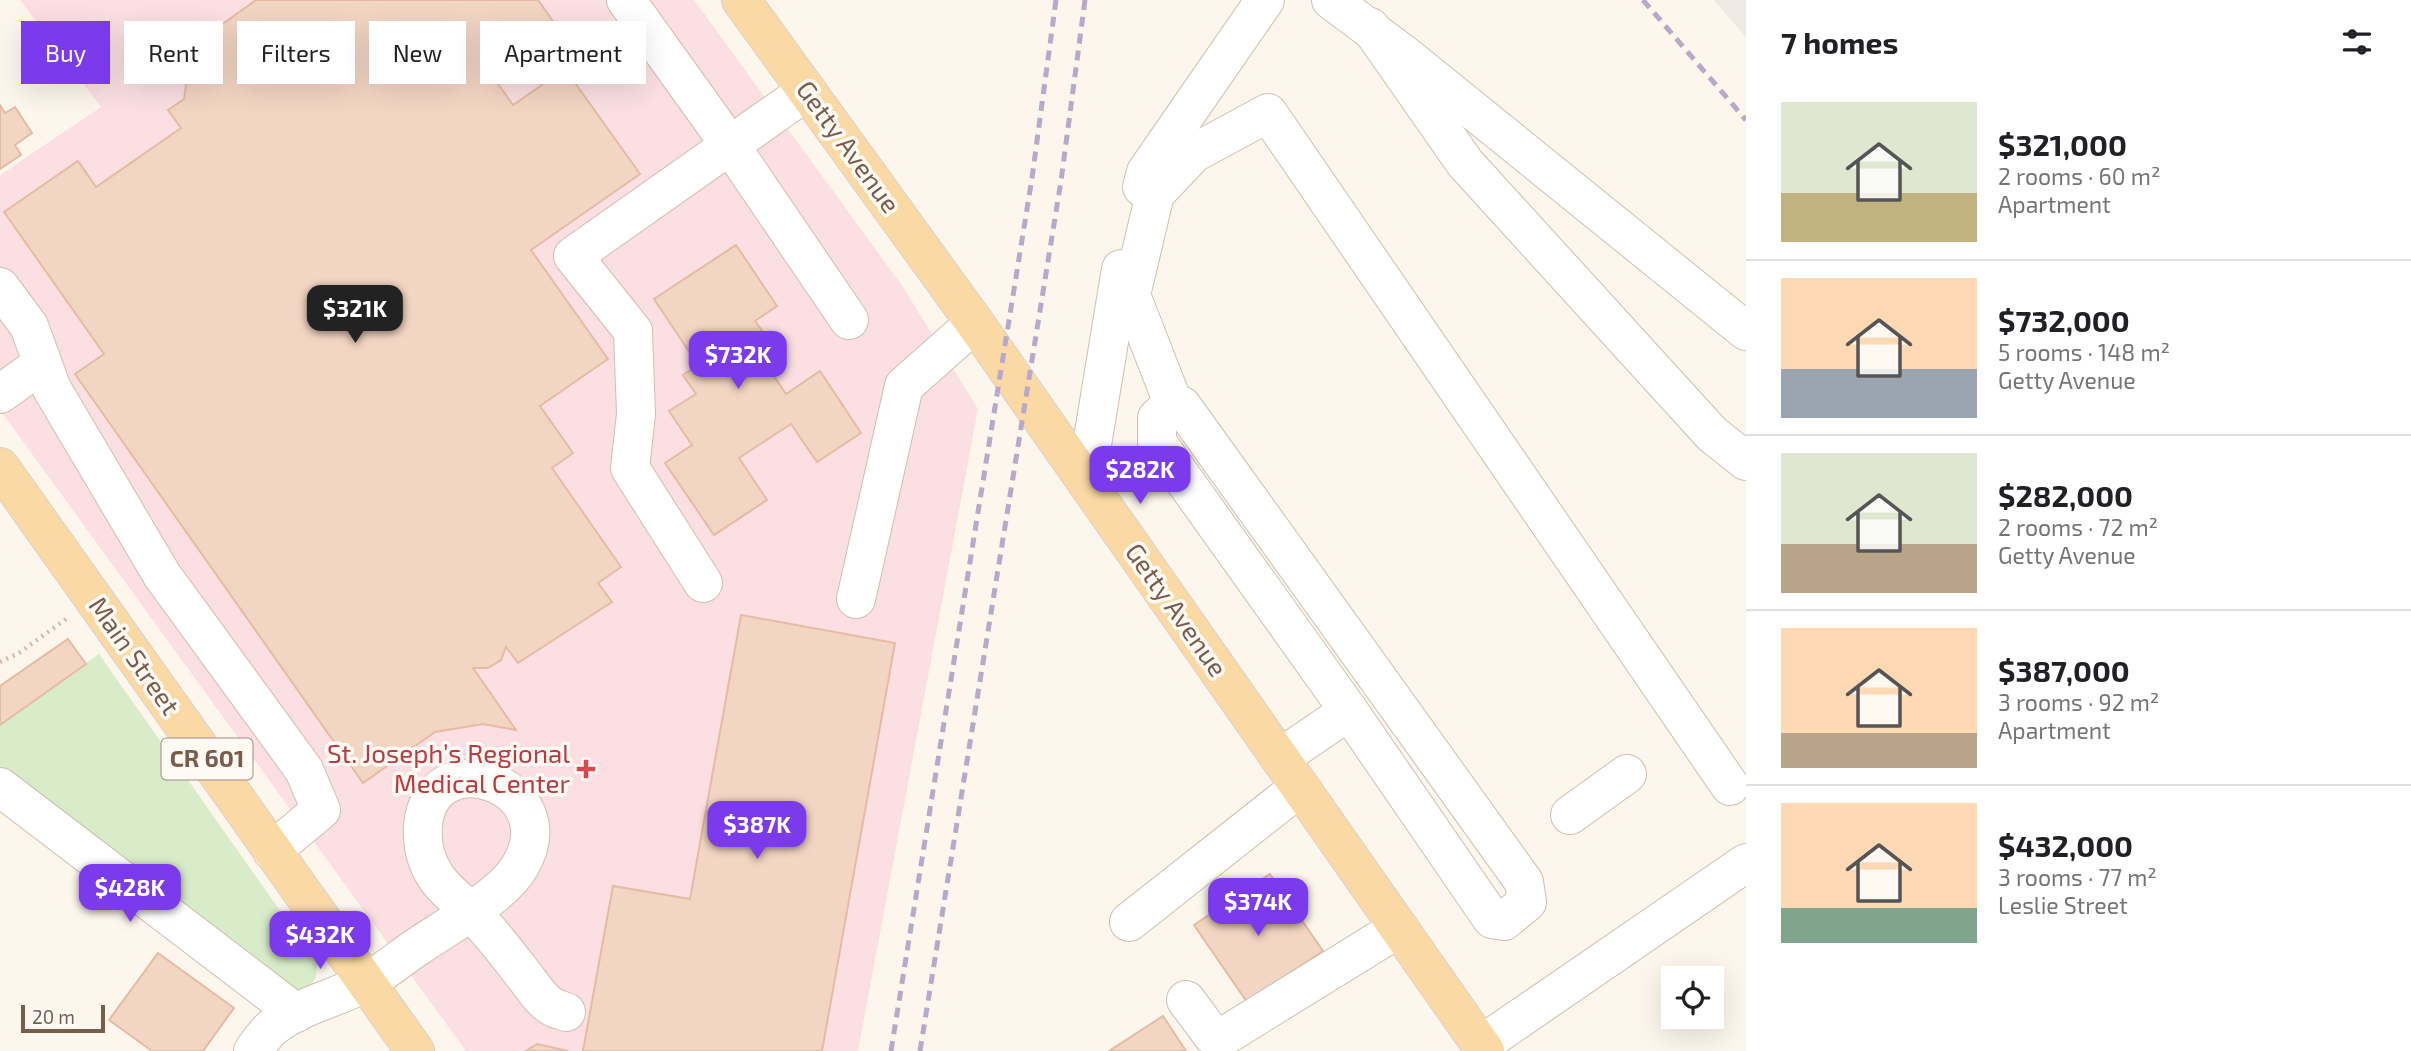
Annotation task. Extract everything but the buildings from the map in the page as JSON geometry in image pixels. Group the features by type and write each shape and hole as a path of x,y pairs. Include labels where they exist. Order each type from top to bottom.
{"main road":[{"name":"Getty Avenue","path":"741,0 975,323 1483,1048"},
{"name":"Main Street","path":"0,467 366,983 405,1047"}],"street":[{"path":"626,0 730,145 849,320"},
{"path":"1086,481 1118,281 1146,172 1265,0"},
{"path":"1331,0 1370,27 1746,331"},
{"path":"1370,27 1465,163 1712,434 1746,461"},
{"path":"703,583 631,468 636,414 633,331 573,256 807,91"},
{"path":"1172,403 1130,295 1155,194 1194,153 1268,113 1730,786"},
{"path":"0,287 29,326 51,389 162,575 304,770 321,810 272,851"},
{"path":"856,599 905,386 975,323"},
{"path":"0,394 42,364"},
{"path":"1172,403 1182,406 1524,882 1527,902 1504,921 1492,919 1157,442 1157,418 1172,403"},
{"path":"1129,922 1342,702 1379,678"},
{"path":"1570,815 1627,774"},
{"path":"0,787 296,1013"},
{"path":"1483,1048 1746,863"},
{"path":"253,1051 273,1026 296,1013 366,983 470,911 491,933 534,989 551,1006 566,1012"},
{"path":"1186,1000 1212,1035 1226,1035 1399,928"}],"path":[{"path":"0,662 19,653 66,619"}],"shaded area":[{"name":"St. Joseph’s Regional Medical Center","path":"20,0 694,0 903,287 978,409 858,1051 466,1051 0,410 0,175 101,107 84,84 110,84 110,21 36,21"},
{"path":"1714,0 1746,0 1746,37"}],"green space":[{"path":"99,654 317,963 316,977 308,990 295,994 0,766 0,725"}],"railway":[{"path":"891,1051 1032,178 1056,0"},
{"path":"920,1051 1061,181 1085,0"},
{"path":"1643,0 1746,120"}],"place":[{"name":"St. Joseph’s Regional Medical Center","path":"586,769"}]}
